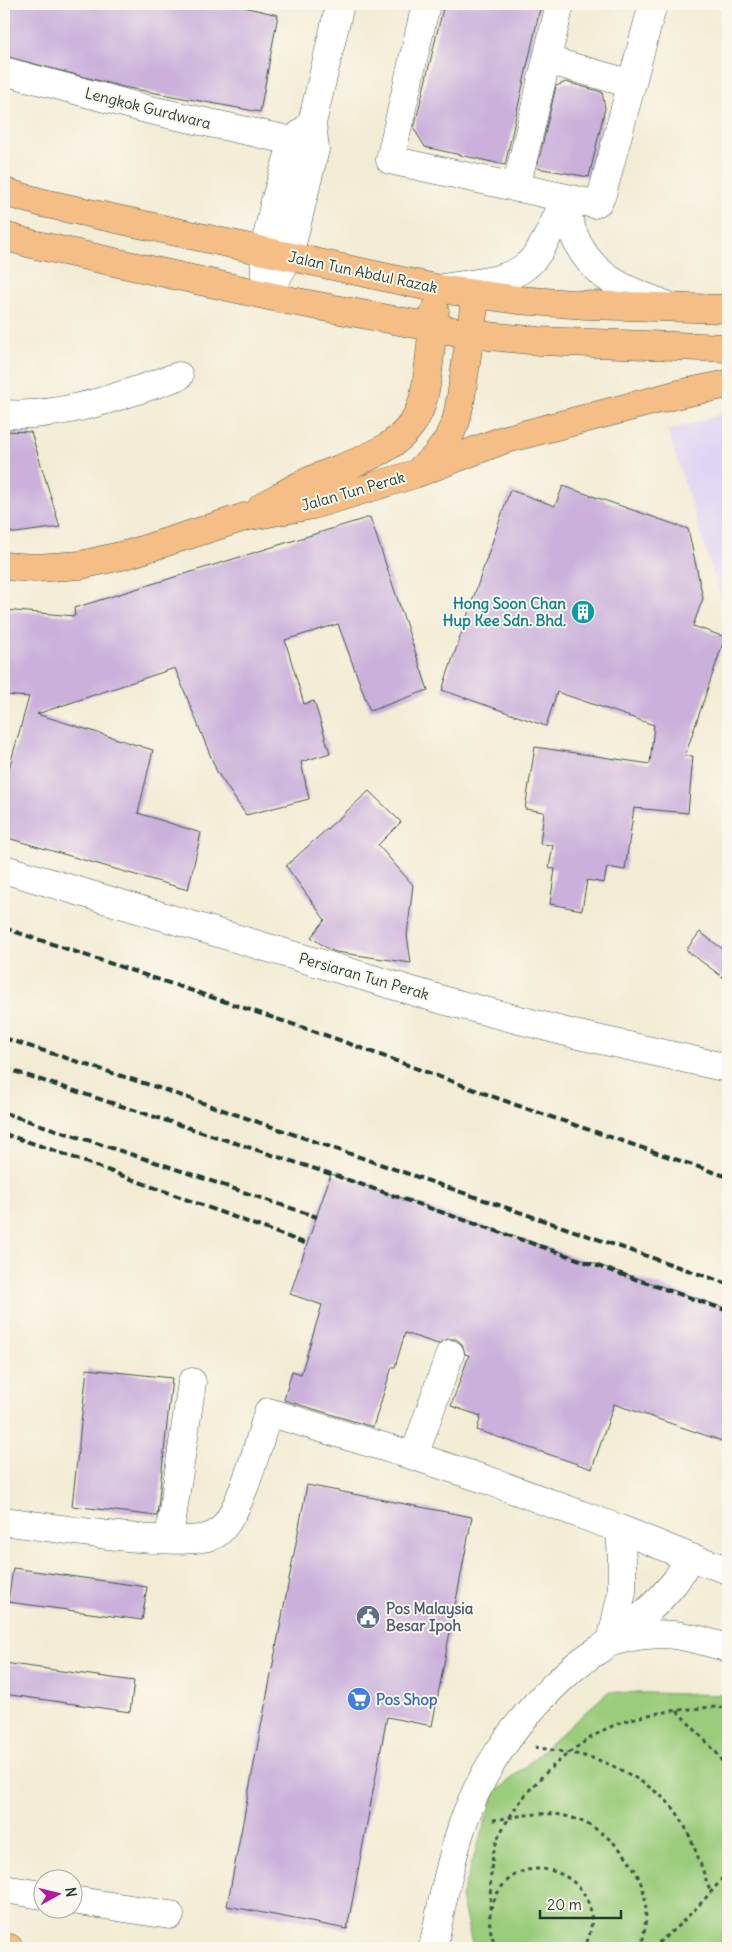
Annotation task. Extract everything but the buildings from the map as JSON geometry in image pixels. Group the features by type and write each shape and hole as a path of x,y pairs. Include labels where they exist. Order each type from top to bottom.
{"main road":[{"name":"Jalan Tun Abdul Razak","path":"4,192 43,203 276,254 476,294 518,300 566,303 728,309"},
{"path":"4,236 32,244 267,295 470,334 539,341 728,348"},
{"name":"Jalan Tun Perak","path":"245,517 305,483 382,451 398,440 411,425 420,408 427,375 439,288"},
{"name":"Jalan Tun Perak","path":"4,566 36,568 80,565 129,554 245,517 313,505 416,474 441,449 456,422 476,294"},
{"path":"416,474 513,437 670,396 728,384"},
{"path":"4,1948 10,1948"}],"street":[{"path":"267,295 276,254 274,205 303,132 340,4"},
{"path":"426,4 390,160 588,204 594,204 599,201 602,194 653,4"},
{"path":"516,188 560,4"},
{"path":"546,60 632,84"},
{"name":"Lengkok Gurdwara","path":"4,71 150,110 303,132"},
{"path":"439,288 513,274 527,265 540,248 565,199"},
{"path":"565,199 572,232 584,255 597,272 612,282 673,308"},
{"path":"4,414 62,411 95,404 179,376"},
{"name":"Persiaran Tun Perak","path":"4,869 446,1001 574,1034 728,1068"},
{"path":"414,1456 450,1354"},
{"path":"168,1539 192,1382"},
{"path":"4,1521 154,1540 203,1538 216,1534 226,1524 254,1464 268,1412 493,1482 689,1557 728,1570"},
{"path":"611,1642 622,1592 620,1529"},
{"path":"432,1948 447,1878 462,1825 481,1781 504,1741 533,1708 573,1668 611,1642 651,1608 668,1589 689,1557"},
{"path":"611,1642 638,1634 661,1633 685,1635 728,1648"},
{"path":"4,1889 32,1893"},
{"path":"82,1901 170,1914"}],"path":[{"path":"496,1948 489,1929 492,1862 498,1840 526,1792 568,1754 606,1728 641,1717 677,1710 728,1708"},
{"path":"677,1710 716,1752 728,1771"},
{"path":"504,1741 598,1760 628,1774 654,1791 676,1811 693,1842 710,1894"},
{"path":"462,1825 536,1814 562,1815 592,1826 617,1846 636,1873 644,1898 646,1925 641,1948"},
{"path":"490,1909 498,1890 514,1876 533,1869 554,1870 572,1880 586,1895 592,1915 590,1936 584,1948"},
{"path":"652,1948 680,1925 710,1894 728,1871"}],"shaded area":[{"path":"728,412 728,620 668,431"}],"green space":[{"path":"608,1692 728,1695 728,1948 473,1948 461,1897 494,1794"}],"railway":[{"path":"4,928 331,1037 519,1106 728,1177"},
{"path":"4,1038 162,1089 728,1284"},
{"path":"4,1068 328,1173 728,1311"},
{"path":"4,1113 317,1217"},
{"path":"4,1134 50,1149 307,1244"}],"place":[{"name":"Hong Soon Chan Hup Kee Sdn. Bhd.","path":"583,612"},
{"name":"Pos Malaysia Besar Ipoh","path":"368,1617"},
{"name":"Pos Shop","path":"359,1699"}]}
